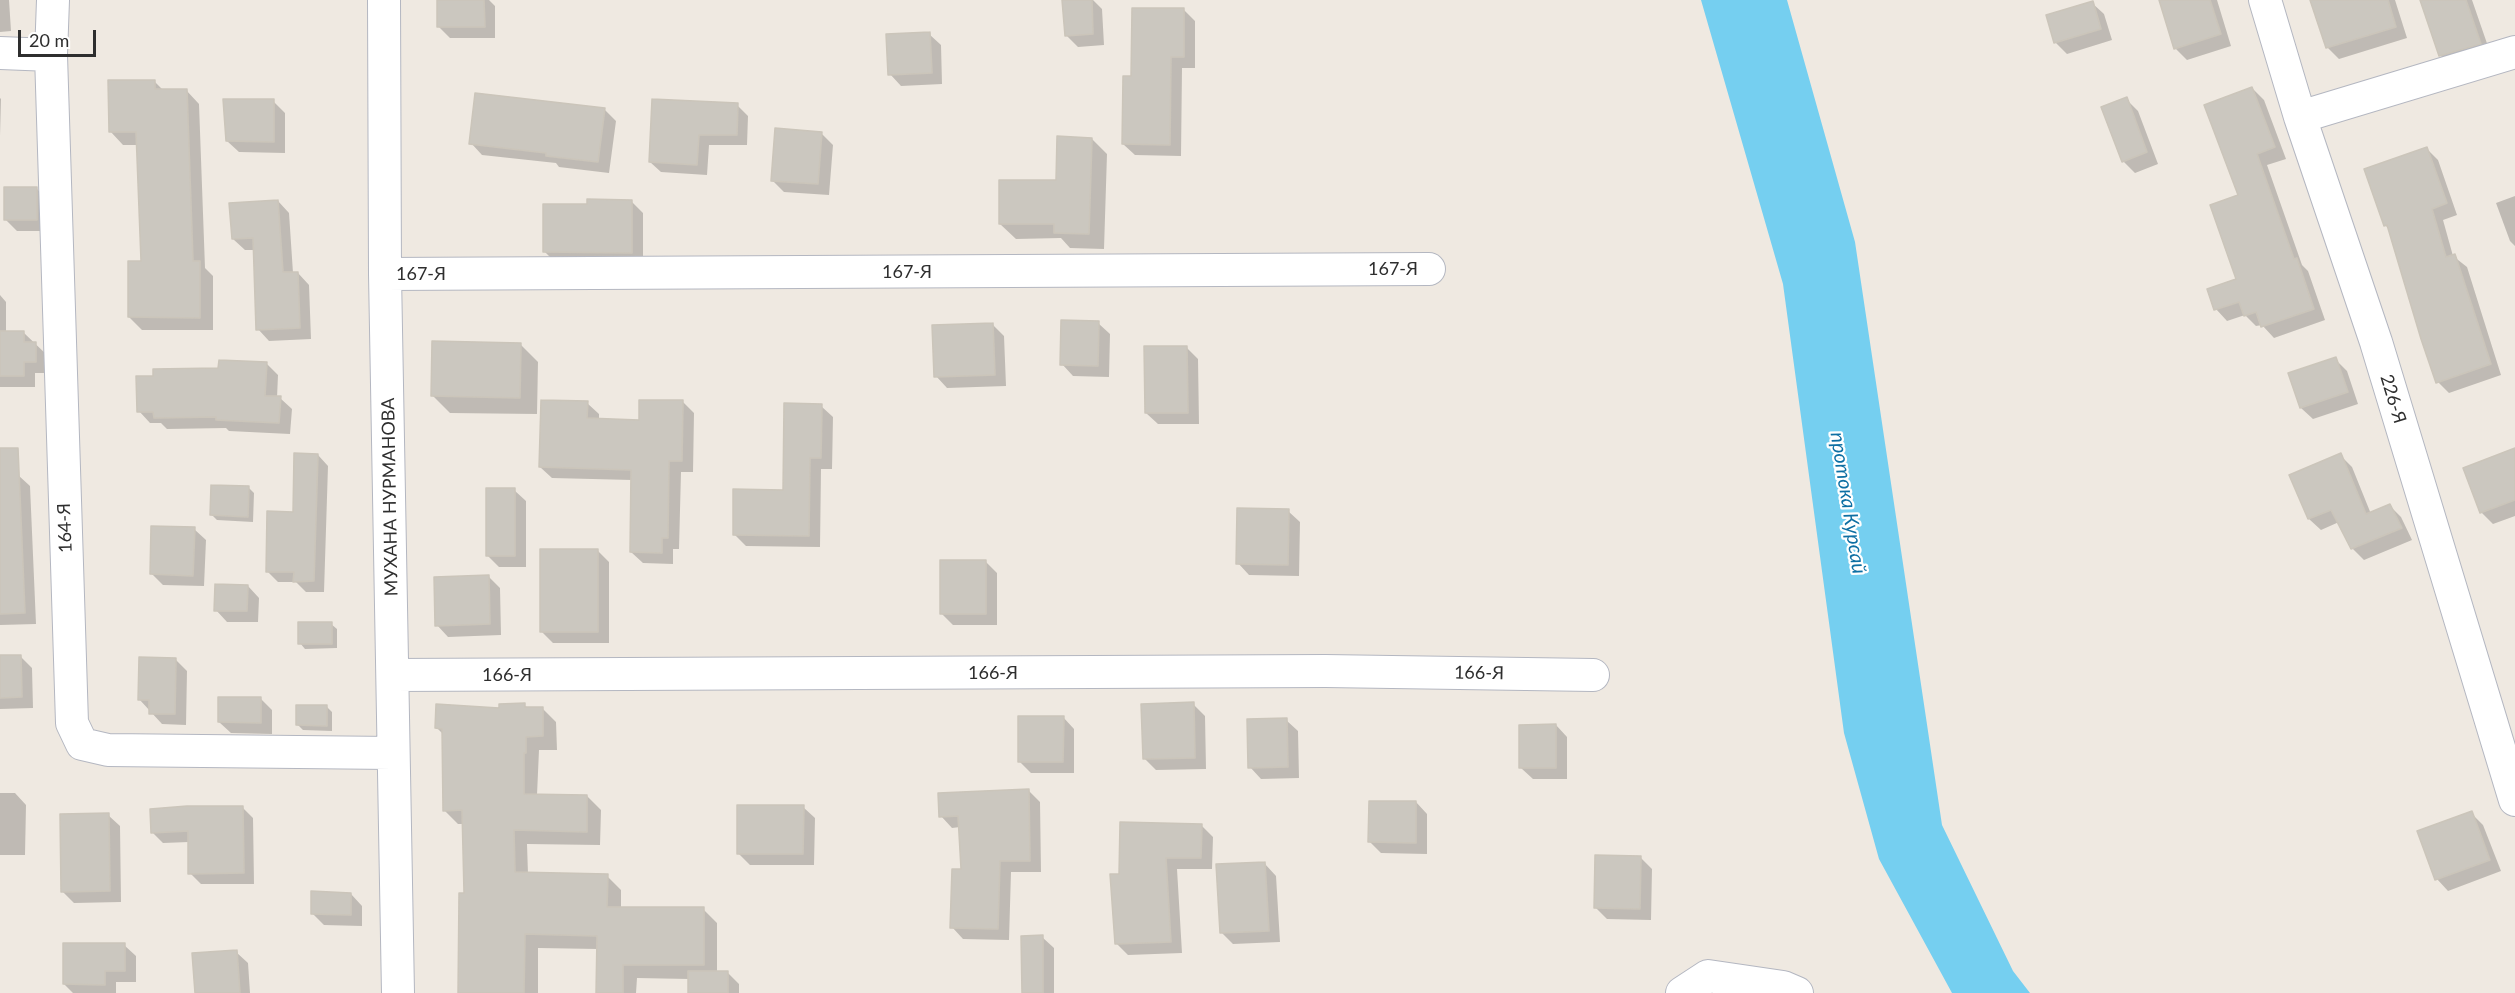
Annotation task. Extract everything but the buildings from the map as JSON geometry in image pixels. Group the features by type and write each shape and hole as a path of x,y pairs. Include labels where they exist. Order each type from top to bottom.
{"street":[{"name":"164-Я","path":"53,0 51,55 72,723 82,744 108,750 392,753"},
{"name":"МУХАНА НУРМАНОВА","path":"384,0 385,274 398,993"},
{"name":"226-Я","path":"2265,0 2300,117 2376,342 2515,800"},
{"path":"2300,117 2515,52"},
{"path":"0,53 51,55"},
{"name":"167-Я","path":"385,274 1429,269"},
{"name":"166-Я","path":"393,675 1325,671 1593,675"},
{"path":"1682,993 1708,976 1783,987 1797,993"}],"water":[{"name":"протока Курсай","path":"1701,0 1787,0 1855,242 1942,825 2013,971 2030,993 1952,993 1879,859 1844,733 1783,284"}]}
